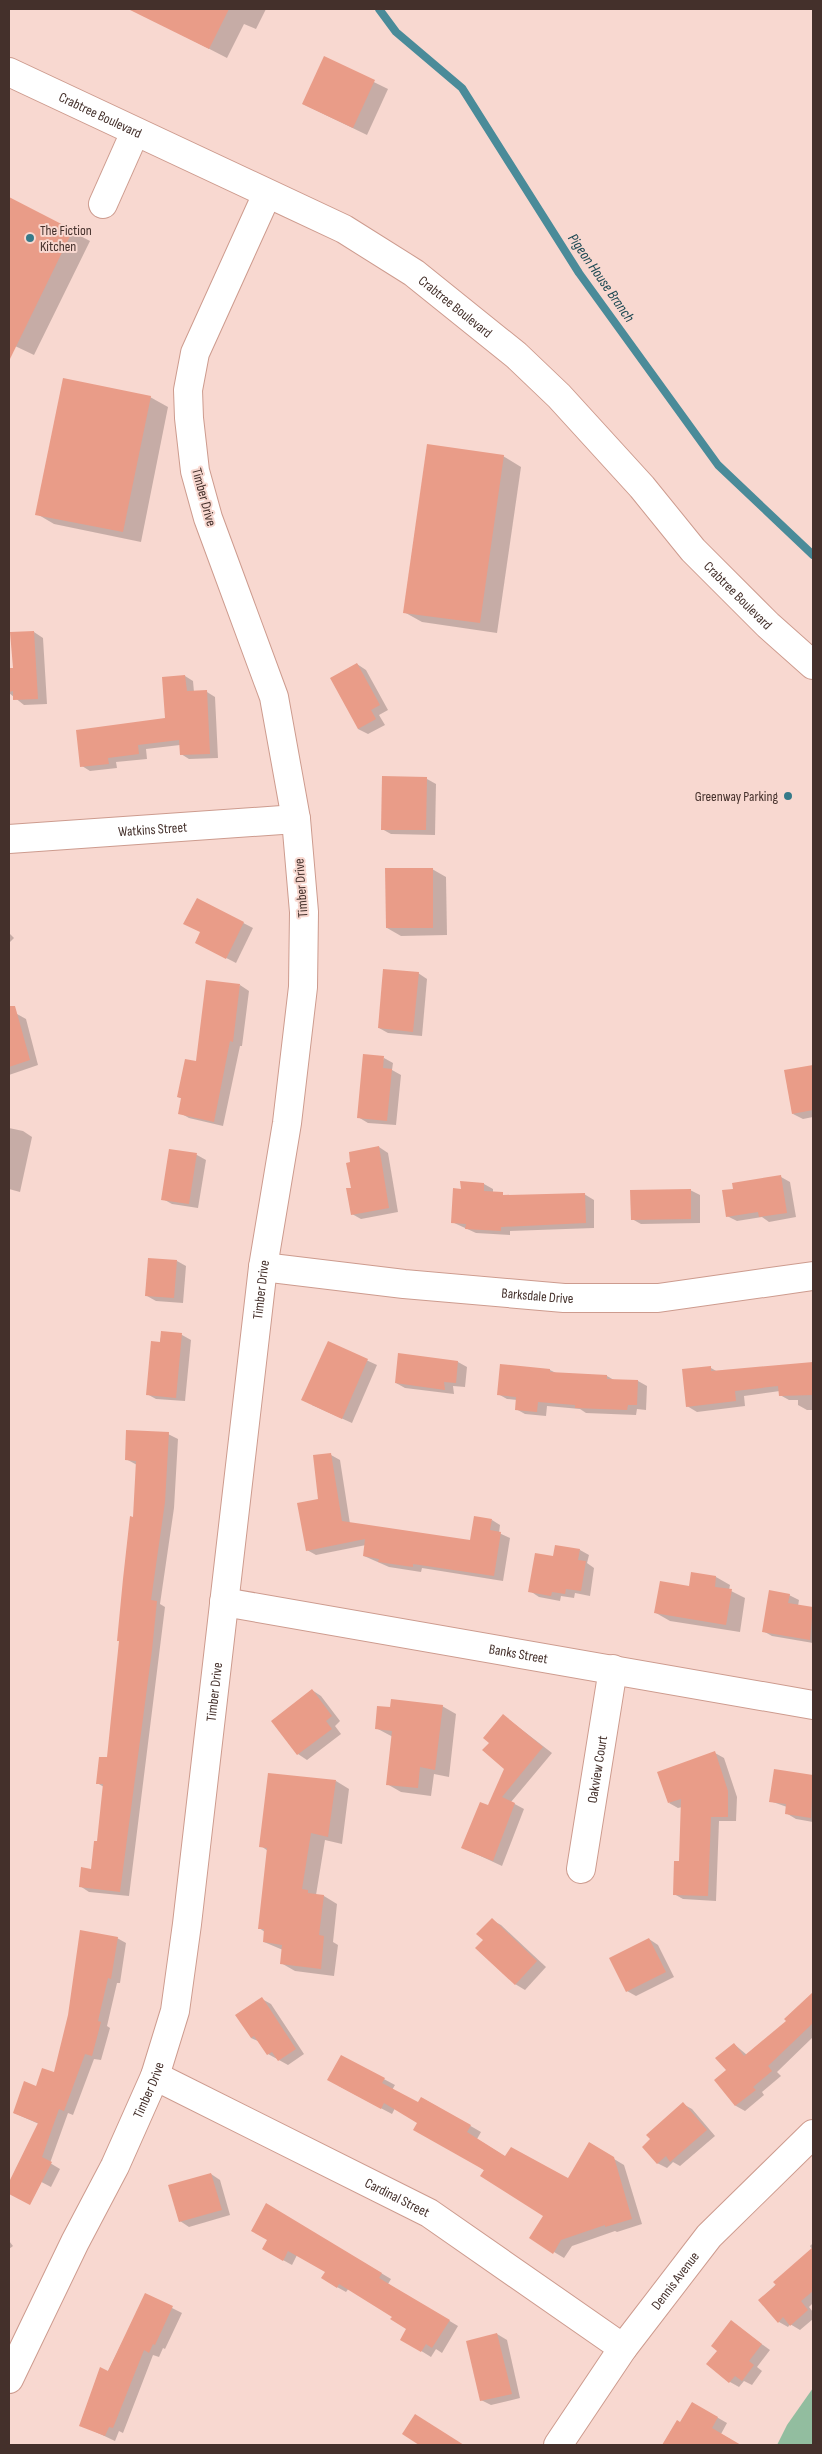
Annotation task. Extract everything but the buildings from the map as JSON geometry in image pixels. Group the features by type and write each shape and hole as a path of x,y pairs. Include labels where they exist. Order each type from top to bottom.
{"street":[{"name":"Crabtree Boulevard","path":"9,72 344,229 414,273 516,355 576,415 642,487 693,550 761,618 813,665"},
{"path":"103,204 135,132"},
{"name":"Timber Drive","path":"10,2372 114,2166 155,2076 175,2011 263,1267 287,1123 303,987 304,912 296,819 274,697 208,518 195,471 188,390 195,353 267,194"},
{"name":"Watkins Street","path":"9,839 296,819"},
{"name":"Barksdale Drive","path":"263,1267 404,1284 564,1298 658,1298 770,1284 813,1276"},
{"name":"Banks Street","path":"224,1602 813,1705"},
{"name":"Oakview Court","path":"580,1869 613,1669"},
{"name":"Cardinal Street","path":"155,2076 430,2213 623,2348"},
{"name":"Dennis Avenue","path":"558,2445 623,2348 708,2236 813,2134"}],"green space":[{"path":"813,2388 813,2445 777,2445 787,2425"}],"waterway":[{"name":"Pigeon House Branch","path":"379,9 396,32 462,88 579,273 718,465 813,555"}],"place":[{"name":"The Fiction Kitchen","path":"30,238"},
{"name":"Greenway Parking","path":"788,796"}]}
